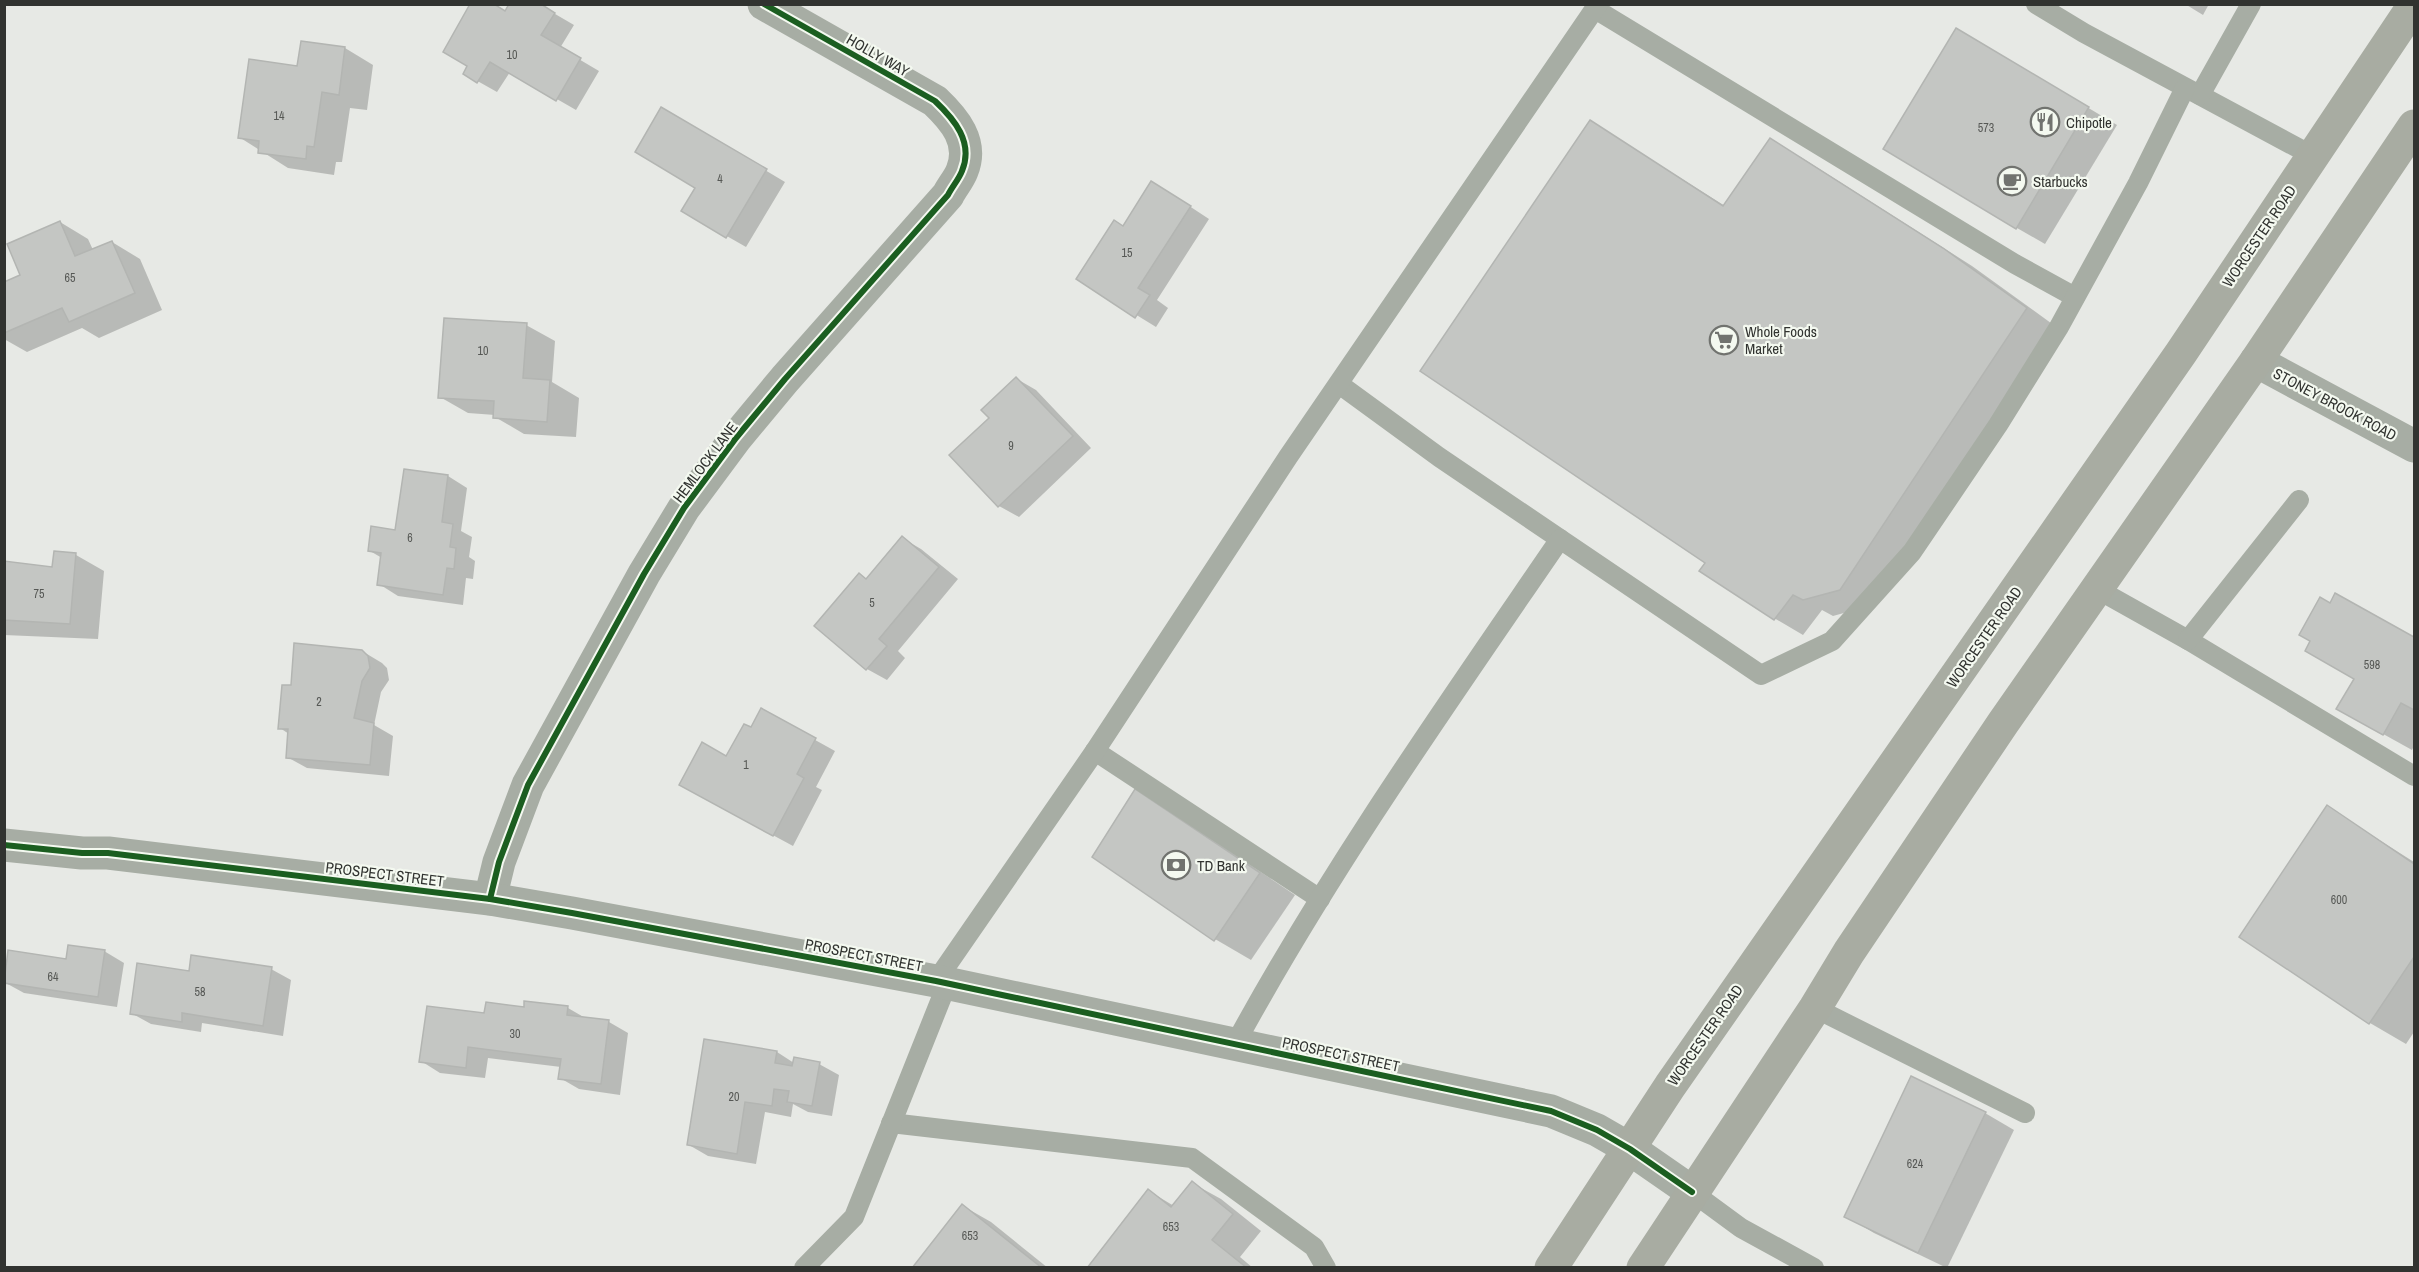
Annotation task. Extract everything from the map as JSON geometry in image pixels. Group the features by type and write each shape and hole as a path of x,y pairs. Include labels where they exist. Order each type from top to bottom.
{"highway":[{"name":"WORCESTER ROAD","path":"1551,1268 1670,1086 2181,353 2415,5"},
{"path":"1642,1268 1815,1008 1849,952 2003,723 2256,361 2415,126"}],"street":[{"name":"HOLLY WAY","path":"764,4 935,101 953,118 965,142"},
{"name":"HEMLOCK LANE","path":"490,899 499,862 528,784 644,574 684,508 736,438 785,379 948,195 963,169 965,142"},
{"name":"STONEY BROOK ROAD","path":"2256,361 2415,446"},
{"name":"PROSPECT STREET","path":"4,845 82,853 108,853 490,899 942,982 1551,1111 1597,1130 1630,1149 1692,1192"}],"lane":[{"path":"2036,4 2313,156"},
{"path":"1339,384 1439,457 1761,675 1832,640 1912,552 1998,425 2075,297 2192,91 2251,4"},
{"path":"804,1268 854,1217 942,982 1288,457 1597,7 2015,264 2075,297"},
{"path":"2188,640 2299,500"},
{"path":"1235,1044 1267,985 1401,771 1560,538"},
{"path":"2097,589 2188,640 2415,776"},
{"path":"1095,751 1320,900"},
{"path":"1815,1008 2025,1113"},
{"path":"891,1123 1192,1158 1314,1247 1326,1268"},
{"path":"1692,1192 1741,1228 1814,1268"}],"building":[{"path":"470,4 494,4 505,11 509,4 541,4 555,13 541,35 581,58 556,101 490,62 477,83 463,74 467,66 443,52"},
{"path":"1956,28 2089,107 2016,229 1883,149"},
{"path":"301,41 345,47 339,95 322,92 314,147 307,146 306,159 258,153 259,141 238,138 249,59 297,66"},
{"path":"661,107 767,169 726,238 681,211 695,188 635,152"},
{"name":"Whole Foods Market","path":"1590,120 1723,206 1770,138 1943,248 2027,308 1840,590 1803,600 1793,595 1774,620 1699,571 1705,563 1420,371"},
{"path":"1151,181 1191,206 1138,288 1150,295 1135,318 1076,279 1114,220 1123,226"},
{"path":"60,221 75,256 112,241 135,293 69,322 62,308 4,333 4,282 20,275 7,244"},
{"path":"444,318 527,323 523,378 550,380 547,422 493,418 494,401 438,398"},
{"path":"1016,377 1073,436 998,507 949,455 989,418 981,410"},
{"path":"404,469 448,475 442,522 453,524 450,547 456,548 454,569 447,568 443,595 377,585 381,553 368,551 371,526 395,530"},
{"path":"902,536 939,567 879,639 887,646 866,670 814,626 859,573 866,579"},
{"path":"54,551 76,553 70,624 4,620 4,561 52,567"},
{"path":"2335,593 2414,637 2414,710 2401,703 2383,735 2336,709 2354,679 2305,651 2310,641 2299,635 2320,597 2330,603"},
{"path":"294,643 362,650 368,656 370,668 362,681 354,718 374,723 370,765 286,758 288,729 278,729 282,685 291,685"},
{"path":"761,708 816,738 797,774 804,778 773,836 679,785 702,742 726,756 744,724 751,727"},
{"name":"TD Bank","path":"1135,789 1260,873 1214,941 1092,857"},
{"path":"2327,805 2414,864 2414,957 2369,1024 2239,937"},
{"path":"68,945 105,950 98,997 4,983 8,950 66,959"},
{"path":"191,955 272,967 263,1026 182,1013 182,1022 130,1014 137,963 189,971"},
{"path":"524,1001 568,1006 567,1015 609,1020 601,1084 558,1079 561,1059 468,1047 466,1068 419,1062 427,1006 484,1013 486,1002 524,1007"},
{"path":"704,1039 777,1051 775,1063 792,1066 794,1057 820,1062 812,1106 787,1102 789,1091 774,1089 772,1106 745,1102 737,1154 687,1145"},
{"path":"1911,1076 1986,1112 1918,1253 1844,1217"},
{"path":"1192,1181 1233,1214 1212,1240 1247,1268 1087,1268 1148,1189 1171,1207"},
{"path":"962,1204 1042,1268 912,1268"}],"cycle path":[{"path":"490,899 499,862 528,785 644,574 684,508 736,438 785,379 948,195 962,171 966,150 964,141 955,123 935,101 764,4"},
{"path":"4,845 82,853 108,853 490,899 936,981 1551,1111 1597,1130 1630,1149 1692,1192"}],"place":[{"name":"Chipotle","path":"2045,122"},
{"name":"Starbucks","path":"2012,181"},
{"name":"Whole Foods Market","path":"1724,340"},
{"name":"TD Bank","path":"1176,865"}]}
